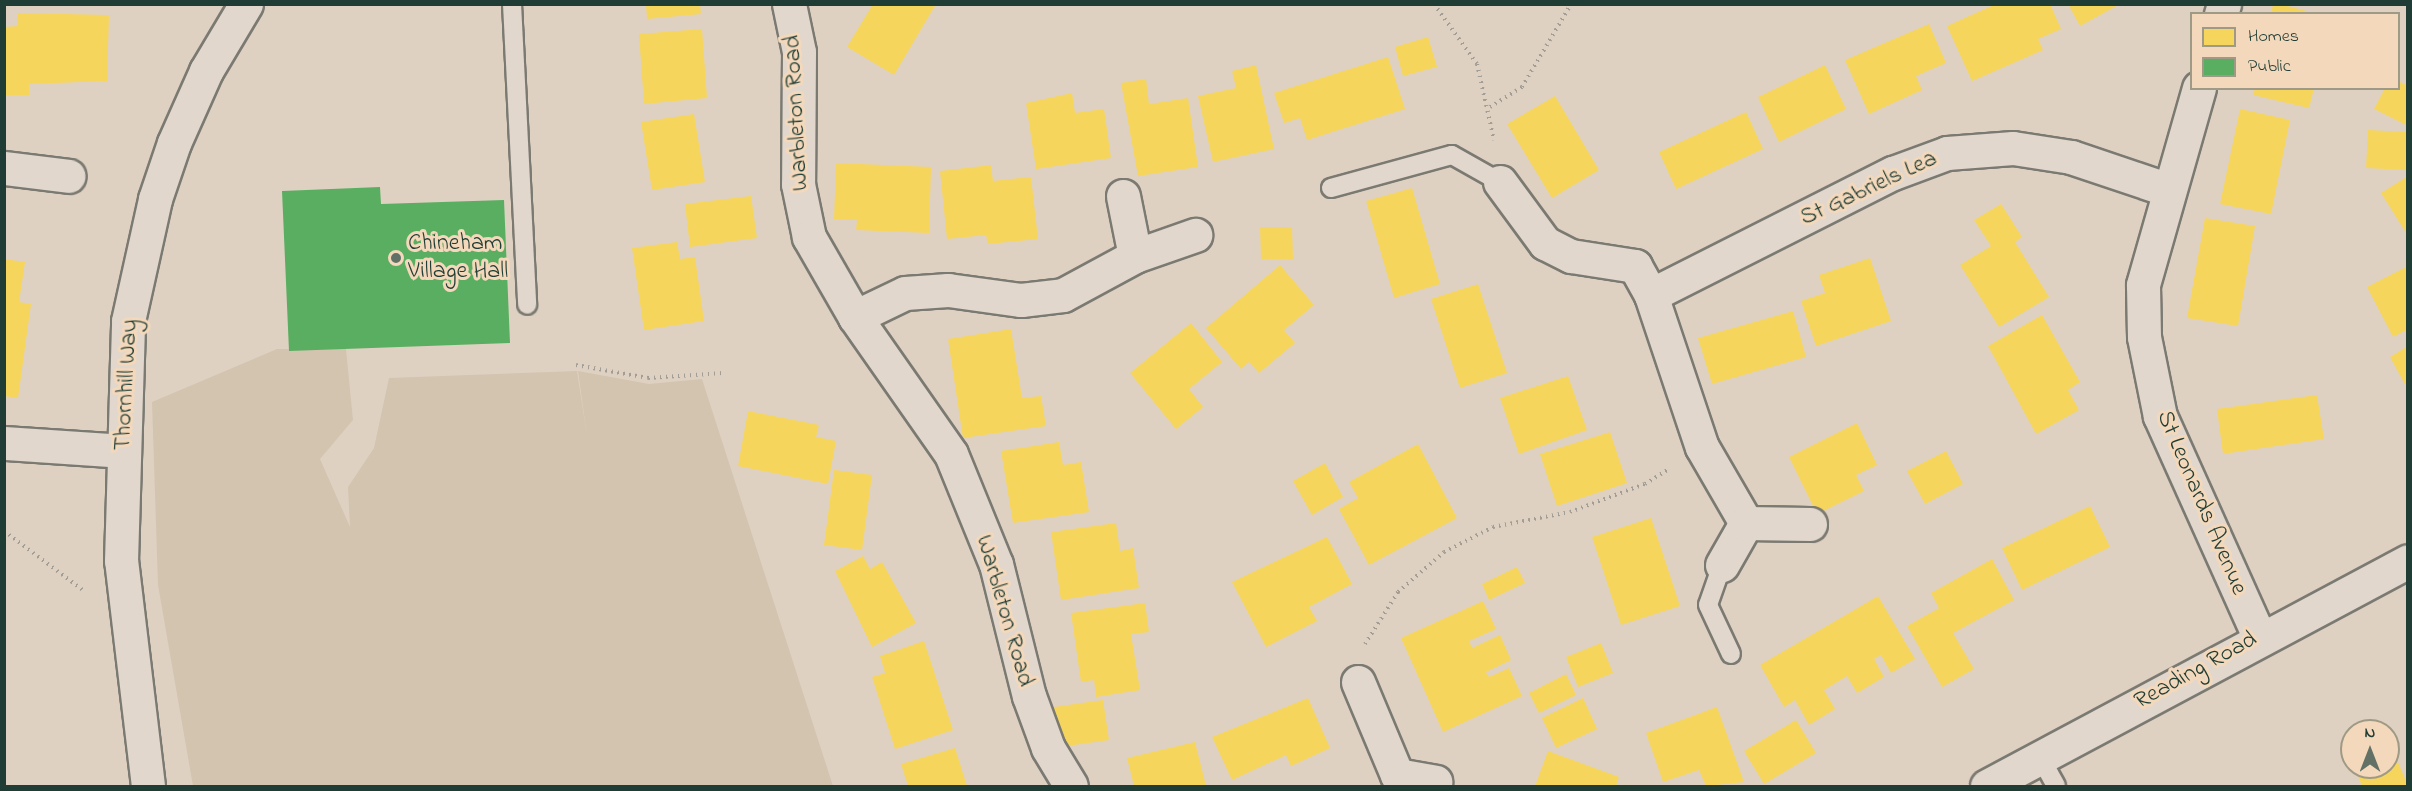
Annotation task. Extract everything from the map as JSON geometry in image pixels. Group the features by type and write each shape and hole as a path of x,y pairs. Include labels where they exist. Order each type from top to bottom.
{"street":[{"name":"Thornhill Way","path":"148,786 121,561 128,321 155,199 206,70 246,4"},
{"name":"Warbleton Road","path":"789,4 799,52 798,184 809,237 855,317 951,454 996,564 1029,696 1048,748 1071,786"},
{"name":"St Leonards Avenue","path":"2198,90 2143,285 2144,337 2160,416 2259,636"},
{"name":"St Gabriels Lea","path":"1651,295 1893,173 1947,153 2013,148 2071,157 2169,190"},
{"path":"4,168 69,176"},
{"path":"1500,182 1545,243 1571,256 1635,266 1651,295 1702,447 1746,524"},
{"path":"1123,196 1135,256"},
{"path":"855,317 905,293 948,290 1021,300 1063,295 1135,256 1196,235"},
{"path":"4,443 123,451"},
{"path":"1746,524 1810,524"},
{"path":"1722,565 1746,524"},
{"name":"Reading Road","path":"1987,786 2259,636 2408,561"},
{"path":"1358,682 1388,781 1435,782"}],"lane":[{"path":"512,4 527,305"},
{"path":"1331,188 1452,155 1500,182"},
{"path":"1722,565 1708,605 1731,654"},
{"path":"2040,757 2056,786"}],"path":[{"path":"1434,4 1477,64 1490,107 1500,182"},
{"path":"1490,107 1522,87 1572,4"},
{"path":"576,365 648,378 723,373"},
{"path":"1358,682 1366,638 1398,592 1444,552 1493,527 1570,512 1646,484 1702,447"},
{"path":"4,531 128,623"}],"shaded area":[{"path":"277,349 346,349 353,420 320,459 350,527 348,487 374,448 389,378 577,371 587,436 578,371 649,384 702,379 833,786 193,786 158,585 152,402"}],"building: Homes":[{"path":"646,4 700,4 701,14 647,19"},
{"path":"873,4 936,4 894,75 847,47"},
{"path":"1996,4 2050,4 2061,29 2038,39 2043,50 1972,81 1947,26"},
{"path":"2068,4 2120,4 2080,26"},
{"path":"2273,4 2281,4 2310,12 2271,12"},
{"path":"18,13 109,15 107,81 29,84 29,95 4,95 4,27 18,26"},
{"path":"1929,24 1946,63 1916,76 1922,90 1869,114 1845,60"},
{"path":"702,29 707,98 644,104 639,34"},
{"path":"1428,37 1437,67 1403,76 1395,47"},
{"path":"1388,57 1405,109 1307,140 1300,118 1284,123 1274,93"},
{"path":"1256,65 1274,149 1213,162 1198,96 1236,88 1232,71"},
{"path":"1825,65 1846,109 1779,142 1758,97"},
{"path":"1146,79 1149,104 1188,98 1198,167 1138,176 1121,83"},
{"path":"2400,82 2408,86 2408,126 2374,109 2384,90 2400,90"},
{"path":"2254,90 2314,90 2309,108 2253,95"},
{"path":"1072,93 1075,113 1104,109 1111,158 1036,169 1026,103"},
{"path":"1555,96 1599,170 1552,198 1507,124"},
{"path":"2240,109 2290,120 2271,214 2220,204"},
{"path":"1746,112 1763,149 1676,189 1659,152"},
{"path":"694,114 705,182 652,190 641,122"},
{"path":"2368,130 2406,132 2405,170 2366,168"},
{"path":"836,163 931,167 929,233 856,230 857,220 834,219"},
{"path":"991,165 993,181 1031,177 1038,239 988,244 986,235 947,239 940,171"},
{"path":"2408,176 2408,236 2381,193"},
{"path":"1412,188 1440,284 1394,298 1366,201"},
{"path":"751,196 757,238 690,247 685,204"},
{"path":"2001,204 2022,237 2015,242 2049,297 1999,327 1960,265 1991,246 1974,220"},
{"path":"2205,218 2255,226 2238,326 2187,318"},
{"path":"1260,227 1292,227 1293,259 1261,259"},
{"path":"677,242 680,259 695,257 704,321 644,330 632,248"},
{"path":"1870,258 1891,321 1816,346 1801,301 1825,293 1819,275"},
{"path":"4,259 25,262 19,302 31,304 18,398 4,396"},
{"path":"1280,265 1314,305 1284,330 1295,343 1259,373 1249,362 1241,369 1206,328"},
{"path":"2408,266 2408,329 2393,337 2367,287"},
{"path":"1478,284 1507,373 1460,388 1431,299"},
{"path":"1793,311 1806,357 1712,384 1698,338"},
{"path":"2042,315 2080,382 2068,390 2079,410 2036,434 1988,346"},
{"path":"1191,323 1222,362 1189,389 1203,407 1176,429 1130,373"},
{"path":"1011,329 1022,398 1041,396 1046,426 963,438 948,339"},
{"path":"2408,346 2408,390 2390,357"},
{"path":"1568,376 1587,430 1519,454 1500,398"},
{"path":"2317,395 2324,439 2223,454 2217,409"},
{"path":"748,411 819,425 816,437 836,441 828,484 738,466"},
{"path":"1857,423 1877,465 1856,475 1864,491 1817,514 1789,457"},
{"path":"1610,432 1627,483 1557,506 1540,454"},
{"path":"1059,442 1063,465 1081,462 1089,512 1013,523 1001,451"},
{"path":"1418,444 1457,518 1369,565 1339,509 1358,498 1349,482"},
{"path":"1946,451 1963,484 1925,504 1907,471"},
{"path":"1325,463 1343,497 1312,515 1293,481"},
{"path":"834,470 872,475 862,550 824,545"},
{"path":"2090,506 2110,547 2022,590 2002,548"},
{"path":"1651,518 1680,606 1621,625 1592,537"},
{"path":"1116,523 1120,551 1133,548 1139,588 1061,600 1051,532"},
{"path":"1327,537 1352,584 1309,607 1317,621 1266,647 1232,582"},
{"path":"863,556 870,569 882,562 916,623 872,647 835,571"},
{"path":"1992,559 2014,600 1953,633 1974,669 1942,687 1907,626 1939,608 1931,593"},
{"path":"1517,567 1525,583 1489,600 1482,584"},
{"path":"1878,596 1915,659 1891,673 1881,655 1874,659 1884,677 1857,693 1847,676 1824,690 1835,709 1809,725 1795,700 1784,707 1760,665"},
{"path":"1483,601 1496,629 1469,641 1472,648 1500,635 1511,660 1486,672 1489,677 1509,668 1522,696 1443,732 1401,638"},
{"path":"1145,603 1149,632 1131,634 1140,690 1096,697 1094,680 1081,682 1071,613"},
{"path":"924,641 953,730 895,749 872,677 885,673 880,656"},
{"path":"1601,643 1613,673 1578,687 1566,657"},
{"path":"1566,674 1576,695 1539,713 1529,693"},
{"path":"1308,698 1330,748 1291,766 1286,755 1232,780 1212,737"},
{"path":"1583,698 1597,729 1556,748 1542,718"},
{"path":"1103,700 1109,740 1053,748 1047,708"},
{"path":"1717,707 1744,782 1706,786 1699,770 1663,782 1646,733"},
{"path":"1796,720 1816,753 1764,784 1744,751"},
{"path":"1195,742 1206,786 1134,786 1127,758"},
{"path":"955,748 967,786 908,786 901,764"},
{"path":"1548,751 1619,777 1616,786 1535,786"},
{"path":"2400,767 2408,786 2362,786 2359,779 2400,779"}],"building: Public":[{"name":"Chineham Village Hall","path":"380,187 381,204 504,200 510,343 289,351 282,191"}],"place":[{"name":"Chineham Village Hall","path":"396,258"}]}
